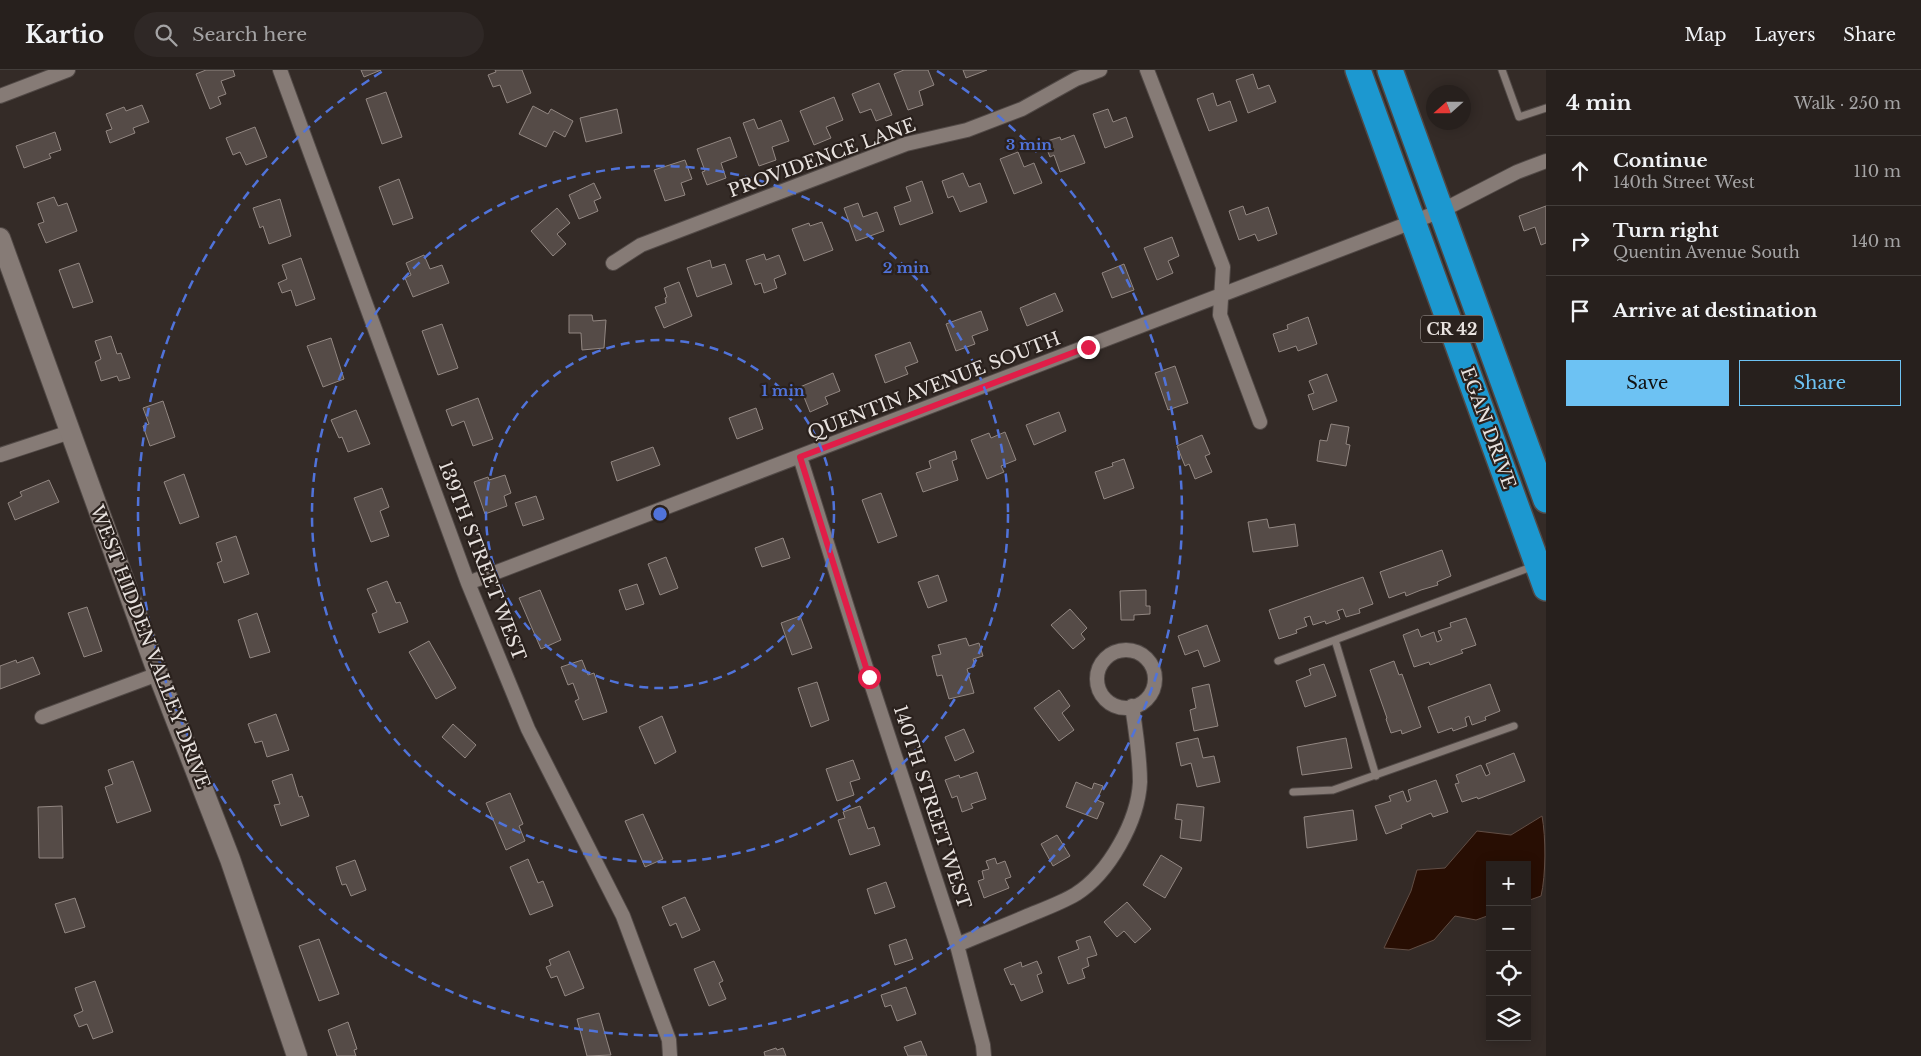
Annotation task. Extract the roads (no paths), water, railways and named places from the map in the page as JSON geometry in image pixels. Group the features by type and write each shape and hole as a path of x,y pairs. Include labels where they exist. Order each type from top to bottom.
{"highway":[{"name":"EGAN DRIVE","path":"1358,70 1412,220 1542,564 1546,588"},
{"name":"EGAN DRIVE","path":"1390,70 1546,500"}],"street":[{"path":"0,96 68,70"},
{"name":"139TH STREET WEST","path":"280,70 468,584 528,729 623,916 669,1040 670,1056"},
{"name":"PROVIDENCE LANE","path":"613,263 641,245 906,144 967,130 1022,109 1076,79 1100,70"},
{"path":"1147,70 1223,267 1220,315 1260,422"},
{"name":"QUENTIN AVENUE SOUTH","path":"468,584 1221,296 1412,220 1441,211 1517,172 1546,162"},
{"name":"WEST HIDDEN VALLEY DRIVE","path":"0,238 158,674 230,859 297,1056"},
{"path":"0,455 70,432"},
{"name":"140TH STREET WEST","path":"800,457 866,668 957,945 983,1045 984,1056"},
{"path":"1122,650 1141,653 1154,668 1156,678 1150,697 1142,704 1132,706 1124,708 1114,706 1101,694 1098,685 1097,675 1100,666 1113,653 1122,650"},
{"path":"42,717 158,674"},
{"path":"957,945 1054,905 1077,893 1111,858 1126,836 1136,808 1140,784 1139,756 1132,706"}],"lane":[{"path":"1502,70 1519,117 1546,108"},
{"path":"1278,662 1542,564"},
{"path":"1335,640 1376,776"},
{"path":"1293,792 1333,790 1514,726"}]}
